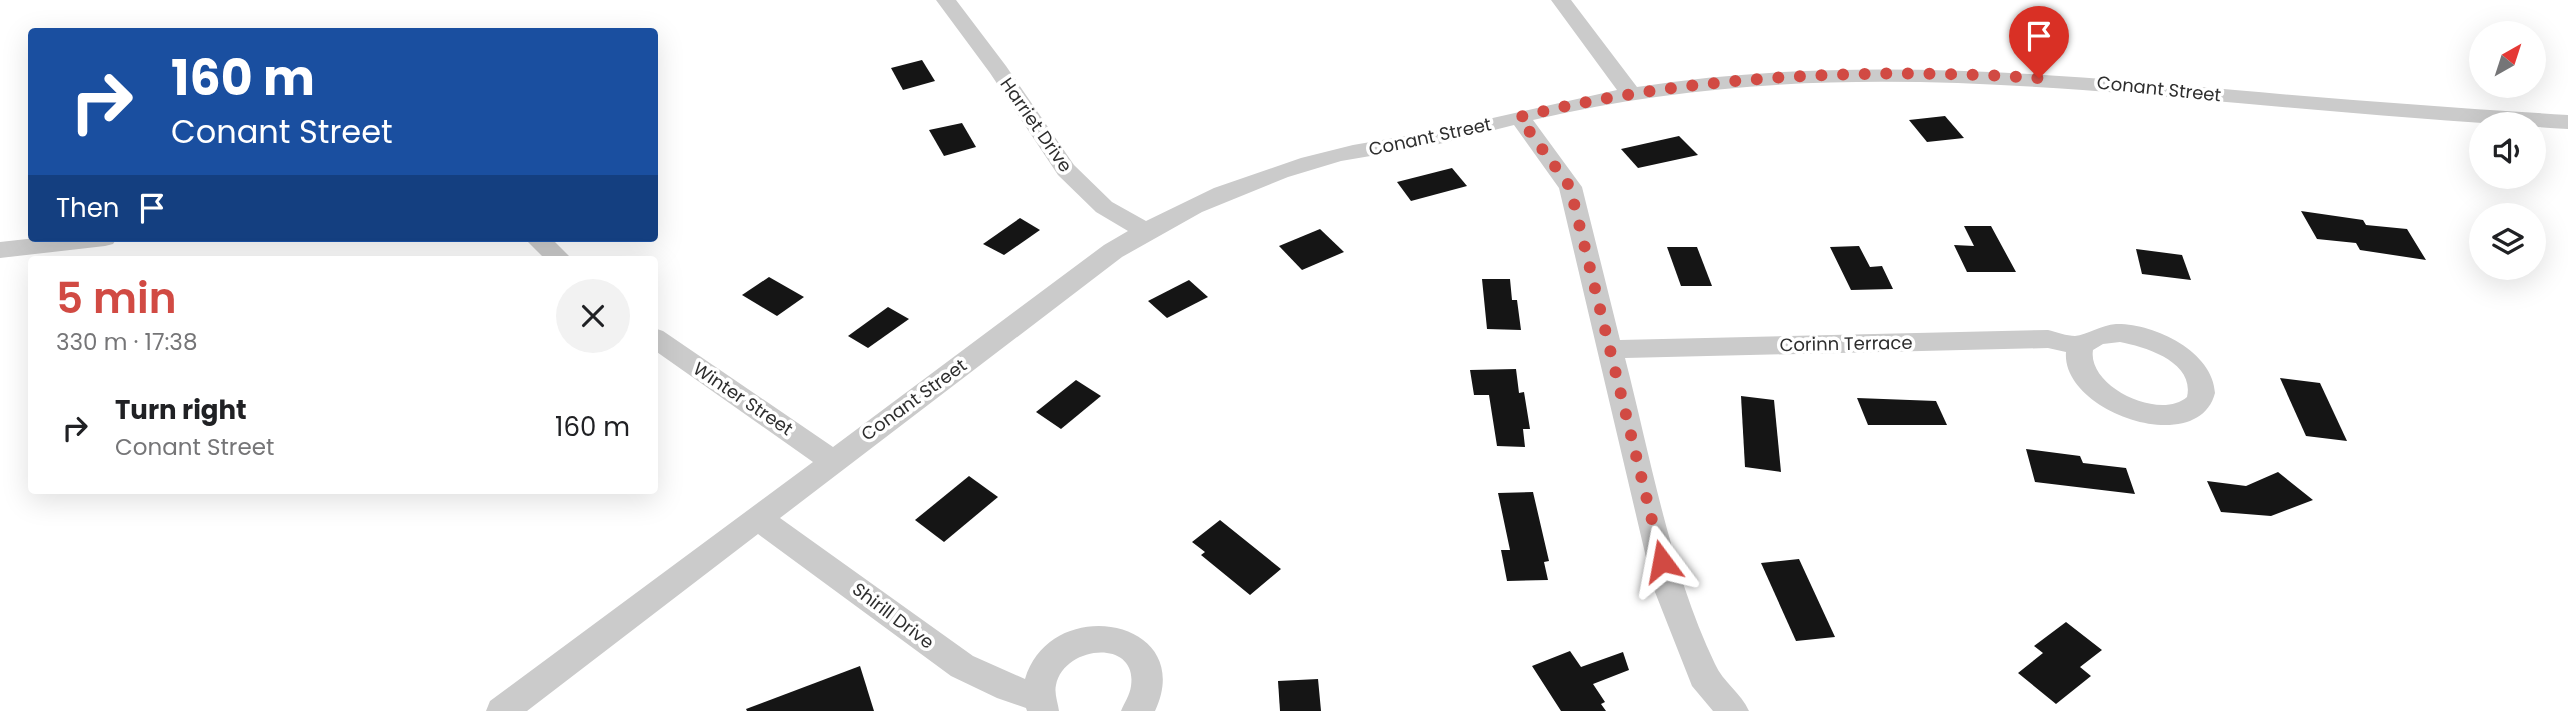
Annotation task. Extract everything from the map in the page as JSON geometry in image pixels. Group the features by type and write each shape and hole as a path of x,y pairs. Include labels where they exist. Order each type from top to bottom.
{"street":[{"name":"Harriet Drive","path":"946,0 999,70 1066,170 1104,206 1144,230"},
{"path":"1561,0 1631,94"},
{"name":"Conant Street","path":"502,711 832,460 1144,230 1216,197 1296,167 1631,94 1777,77 1967,74 2057,79 2350,107 2568,122"},
{"path":"1519,117 1570,187 1668,587 1703,676 1734,711"},
{"path":"0,250 70,242"},
{"path":"541,242 557,256"},
{"name":"Corinn Terrace","path":"1610,349 2048,338 2081,346"},
{"name":"Winter Street","path":"658,340 738,398 832,460"},
{"name":"Shirill Drive","path":"758,518 962,666 1040,704 1041,672 1059,651 1084,639 1112,639 1125,644 1143,661 1148,674 1146,694 1137,711"}],"building":[{"path":"922,60 935,81 903,90 891,68"},
{"path":"1945,116 1964,138 1927,142 1909,120"},
{"path":"962,123 976,147 944,156 929,130"},
{"path":"1679,136 1698,155 1638,168 1621,149"},
{"path":"1452,168 1467,186 1411,201 1397,182"},
{"path":"2301,211 2363,220 2366,225 2407,229 2426,260 2360,250 2356,243 2317,239"},
{"path":"1020,218 1040,230 1004,255 983,244"},
{"path":"1964,226 1991,226 2016,272 1967,272 1954,245 1974,246"},
{"path":"1320,229 1344,252 1302,270 1279,246"},
{"path":"1859,246 1870,267 1882,266 1893,289 1851,290 1830,247"},
{"path":"1667,247 1697,247 1712,286 1681,286"},
{"path":"2136,249 2182,255 2191,280 2142,274"},
{"path":"769,277 804,297 777,316 742,295"},
{"path":"1482,279 1510,279 1512,300 1517,300 1521,330 1487,329"},
{"path":"1189,280 1208,297 1167,318 1148,301"},
{"path":"888,307 909,319 868,348 848,336"},
{"path":"1516,369 1519,393 1524,392 1530,429 1523,429 1525,447 1497,446 1489,395 1474,395 1470,370"},
{"path":"2280,378 2320,383 2347,441 2306,436"},
{"path":"1076,380 1101,396 1061,429 1036,412"},
{"path":"1741,396 1774,400 1781,472 1745,467"},
{"path":"1857,398 1936,401 1947,425 1868,425"},
{"path":"2026,449 2080,456 2083,463 2126,468 2135,494 2035,482"},
{"path":"2278,472 2313,500 2271,516 2221,512 2207,481 2246,486"},
{"path":"969,476 998,497 944,542 915,520"},
{"path":"1533,492 1549,561 1544,562 1548,580 1507,581 1501,550 1510,550 1498,493"},
{"path":"1220,520 1281,569 1250,595 1201,555 1205,552 1192,542"},
{"path":"1799,559 1835,637 1796,641 1761,563"},
{"path":"2066,622 2102,650 2080,667 2091,676 2056,704 2018,673 2043,653 2034,646"},
{"path":"1570,651 1581,667 1623,652 1629,670 1593,684 1605,702 1601,704 1606,711 1561,711 1532,666"},
{"path":"860,666 874,711 746,709"},
{"path":"1318,679 1321,711 1280,711 1278,681"}],"route":[{"path":"1662,561 1570,187 1519,117 1631,94 1777,77 1950,74 2039,78"}]}
